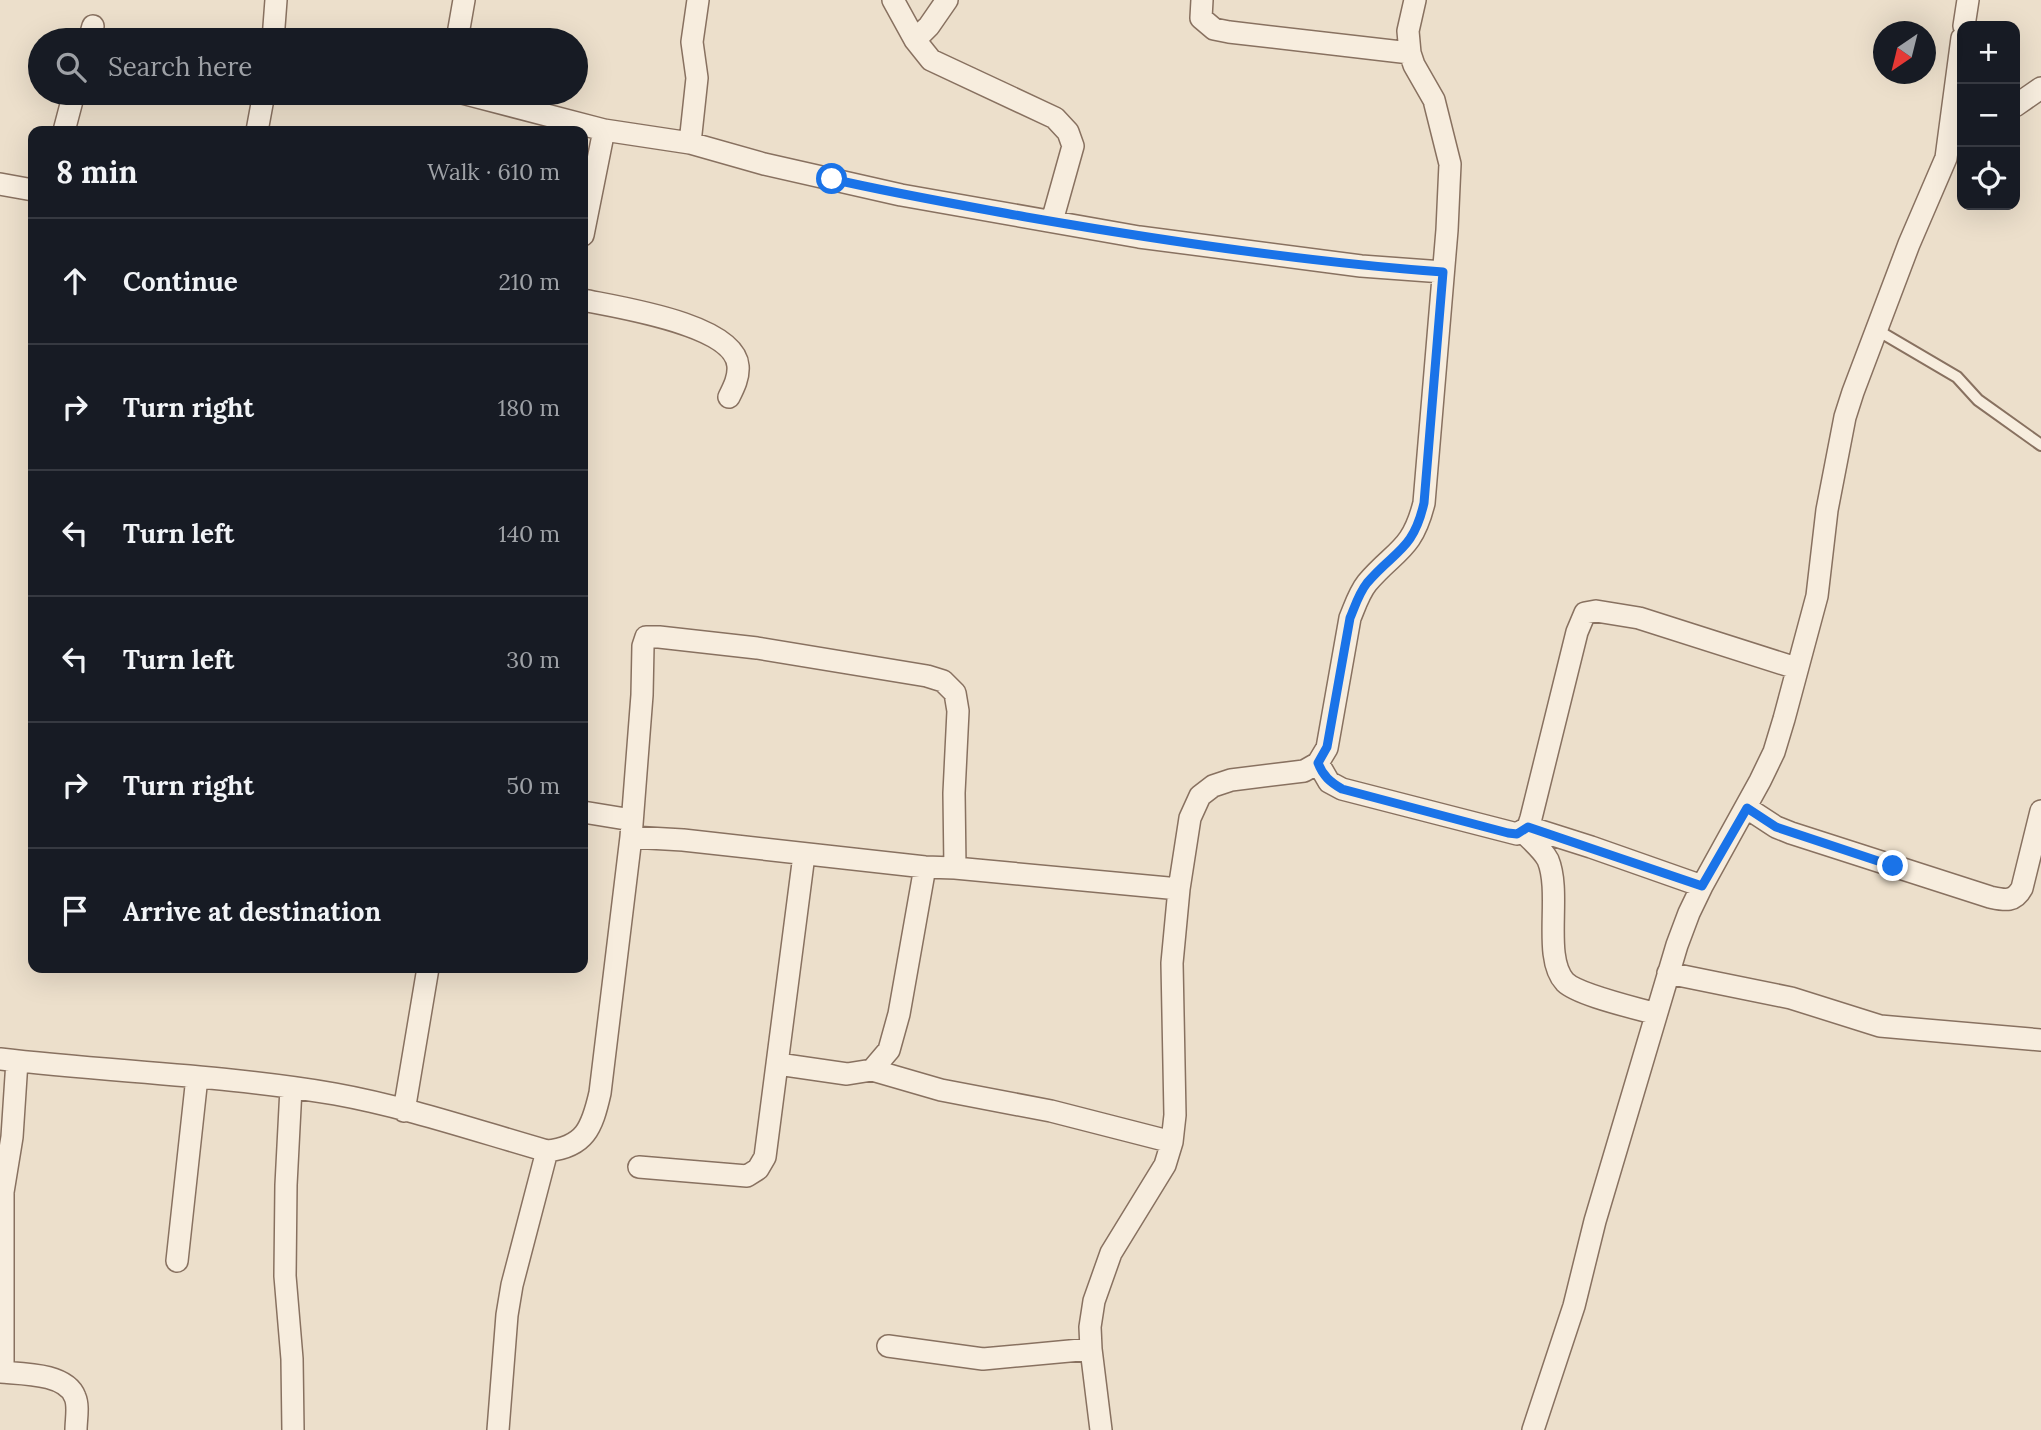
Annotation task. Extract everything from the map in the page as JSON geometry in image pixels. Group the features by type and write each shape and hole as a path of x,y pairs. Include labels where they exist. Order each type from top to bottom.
{"street":[{"path":"274,28 276,0"},
{"path":"459,28 464,0"},
{"path":"690,143 697,78 692,42 698,0"},
{"path":"893,0 915,40 931,60 1055,118 1068,132 1073,145 1052,221"},
{"path":"915,40 929,26 947,0"},
{"path":"1202,0 1201,18 1214,29 1290,41 1410,53"},
{"path":"1101,1430 1090,1326 1100,1282 1111,1254 1165,1165 1172,1142 1175,1115 1172,963 1179,889 1191,818 1199,796 1213,786 1231,780 1304,771 1318,763 1327,747 1350,618 1367,583 1409,542 1419,523 1424,503 1450,164 1434,100 1410,53 1408,31 1415,0"},
{"path":"1965,21 1968,0"},
{"path":"1533,1430 1574,1306 1595,1221 1668,973 1702,886 1747,808 1774,752 1817,596 1827,510 1845,417 1909,244 1954,151 1959,84"},
{"path":"2020,103 2041,88"},
{"path":"65,126 71,105"},
{"path":"258,126 262,105"},
{"path":"508,105 604,130 690,143 764,164 901,195 1139,237 1335,262 1443,272"},
{"path":"588,210 604,130"},
{"path":"0,184 28,189"},
{"path":"588,301 691,326 718,338 730,348 738,363 737,379 729,397"},
{"path":"1525,830 1577,632 1585,613 1596,611 1639,618 1796,668"},
{"path":"76,1430 76,1399 70,1386 57,1380 1,1372 3,1192 12,1137 8,1060 291,1088 337,1095 404,1111 547,1151 576,1143 588,1132 596,1113 607,1046 631,828 642,695 643,646 646,637 757,648 927,676 943,681 955,693 958,711 954,868"},
{"path":"1318,763 1329,782 1342,789 1508,833 1517,834 1525,830 1702,886"},
{"path":"1747,808 1776,827 1791,833 1990,897 2011,900 2017,897 2022,888 2040,811"},
{"path":"588,814 631,828 683,840 925,867 1179,889"},
{"path":"1525,830 1547,859 1554,898 1553,950 1565,982 1580,991 1656,1014"},
{"path":"639,1167 747,1176 758,1169 765,1157 804,855"},
{"path":"872,1070 889,1050 899,1014 925,867"},
{"path":"404,1111 427,973"},
{"path":"1668,973 1791,998 1880,1026 2041,1040"},
{"path":"778,1064 847,1074 872,1070 941,1090 1051,1111 1172,1142"},
{"path":"177,1261 197,1077"},
{"path":"291,1088 285,1276 292,1359 293,1430"},
{"path":"498,1430 512,1285 547,1151"},
{"path":"888,1346 983,1359 1091,1349"}],"lane":[{"path":"1877,330 1957,377 1978,400 2041,445"}],"route":[{"path":"832,179 901,195 1139,237 1361,266 1443,272 1424,503 1419,523 1409,542 1367,583 1350,618 1327,747 1318,763 1329,782 1342,789 1508,833 1517,834 1528,827 1702,886 1747,808 1776,827 1791,833 1893,866"}]}
